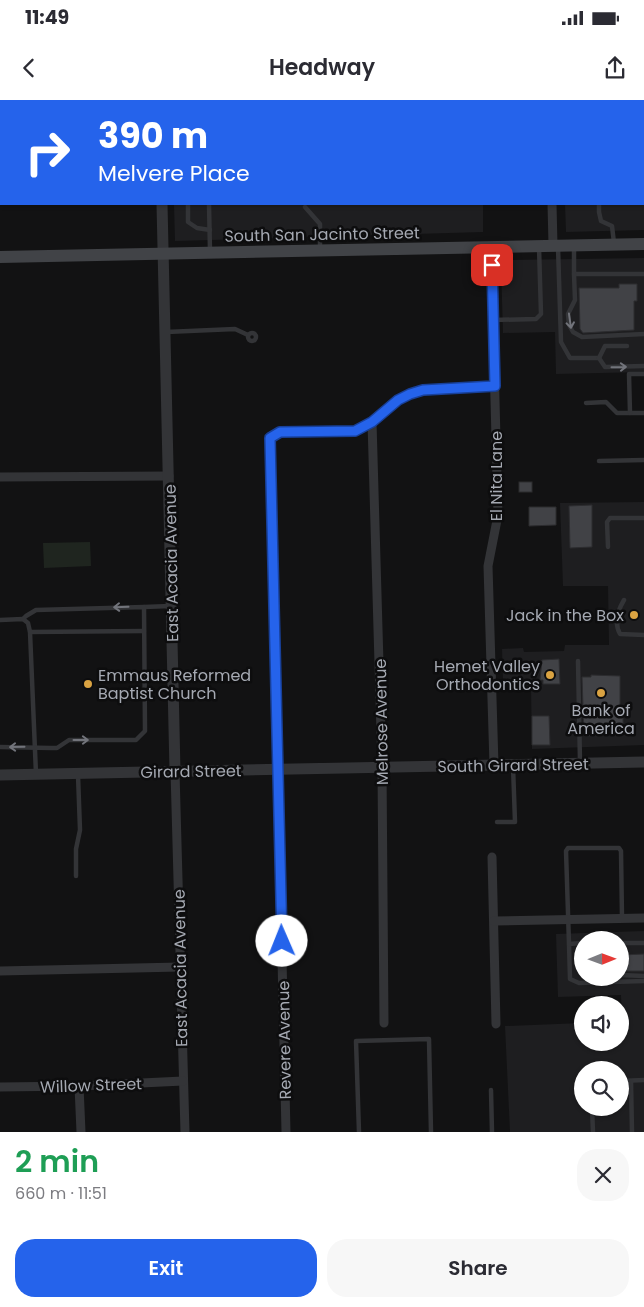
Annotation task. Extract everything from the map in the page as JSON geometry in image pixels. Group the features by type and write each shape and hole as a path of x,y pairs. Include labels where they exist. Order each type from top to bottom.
{"main road":[{"name":"South San Jacinto Street","path":"0,257 644,244"}],"street":[{"name":"East Acacia Avenue","path":"162,205 185,1132"},
{"path":"552,205 555,245"},
{"name":"El Nita Lane","path":"491,247 498,515 488,566 494,765"},
{"path":"372,422 398,400 416,392 495,386"},
{"name":"Revere Avenue","path":"286,1132 270,438 280,432 355,431 372,422"},
{"name":"Melrose Avenue","path":"372,422 382,768 384,1023"},
{"path":"0,477 169,476"},
{"name":"South Girard Street","path":"382,768 644,762"},
{"name":"Girard Street","path":"0,776 382,768"},
{"path":"492,857 496,1024"},
{"path":"494,921 644,918"},
{"path":"0,971 180,967"},
{"name":"Willow Street","path":"0,1087 79,1086 183,1081"},
{"path":"79,1086 81,1132"}],"lane":[{"path":"188,205 188,222 197,228 210,230"},
{"path":"209,205 210,253"},
{"path":"599,205 602,220 612,226 614,245"},
{"path":"305,207 320,224 320,250"},
{"path":"555,245 561,342 570,358 599,358"},
{"path":"574,245 575,300 568,314 569,325 573,332 582,337 644,334"},
{"path":"493,320 536,319 541,314 539,246"},
{"path":"574,274 644,274"},
{"path":"165,332 235,329 248,335"},
{"path":"599,358 605,346 627,346"},
{"path":"599,358 605,367 644,366"},
{"path":"630,413 629,374 644,374"},
{"path":"586,403 606,402 617,413 644,412"},
{"path":"599,461 644,460"},
{"path":"608,547 607,522 610,518 644,518"},
{"path":"624,600 619,609 618,631 620,634 644,635"},
{"path":"23,619 36,610 172,606"},
{"path":"0,748 57,748 68,740 136,740 142,735 146,725 144,607"},
{"path":"0,620 23,619 28,622 36,775"},
{"path":"30,632 144,631"},
{"path":"578,661 580,763"},
{"path":"497,822 515,822 513,765"},
{"path":"76,876 76,849 80,830 78,774"},
{"path":"622,918 621,851 619,848 568,848 566,850 570,979 579,983 644,982"},
{"path":"629,943 644,943"},
{"path":"569,944 574,944"},
{"path":"629,975 644,976"},
{"path":"359,1132 356,1041 429,1039 431,1132"},
{"path":"632,1132 631,1081 644,1080"},
{"path":"491,1090 492,1132"},
{"path":"592,1116 593,1132"}],"shaded area":[{"path":"174,205 483,205 483,232 175,241"},
{"path":"565,205 644,205 644,230 566,232"},
{"path":"644,258 644,372 556,374 555,332 503,333 501,266 503,262 508,260"},
{"path":"644,502 644,745 532,749 531,687 513,687 512,681 503,681 502,649 523,648 524,652 564,651 565,645 609,645 608,586 563,586 560,503"},
{"path":"90,542 91,566 44,568 43,543"},
{"path":"644,931 644,1132 510,1132 505,1026 574,1023 574,1051 629,1051 629,996 558,997 556,934 574,933 574,986 629,986 629,932"}],"building":[{"path":"619,284 637,284 637,301 634,301 634,330 583,333 580,329 579,288 619,288"},
{"path":"519,482 532,482 532,492 519,492"},
{"path":"592,505 592,547 570,548 569,506"},
{"path":"529,507 556,507 556,525 529,526"},
{"name":"Hemet Valley Orthodontics","path":"559,659 560,684 543,684 543,680 540,680 542,660"},
{"name":"Bank of America","path":"591,675 620,676 620,709 623,709 623,730 621,730 621,735 584,736 582,677 591,677"},
{"path":"532,716 549,716 550,745 532,745"},
{"path":"644,954 644,971 629,971 629,955"}],"place":[{"name":"Jack in the Box","path":"634,615"},
{"name":"Hemet Valley Orthodontics","path":"550,675"},
{"name":"Emmaus Reformed Baptist Church","path":"88,684"},
{"name":"Bank of America","path":"601,693"}],"route":[{"path":"282,941 270,438 280,432 355,431 372,422 398,400 410,394 423,390 495,386 492,265"}]}
